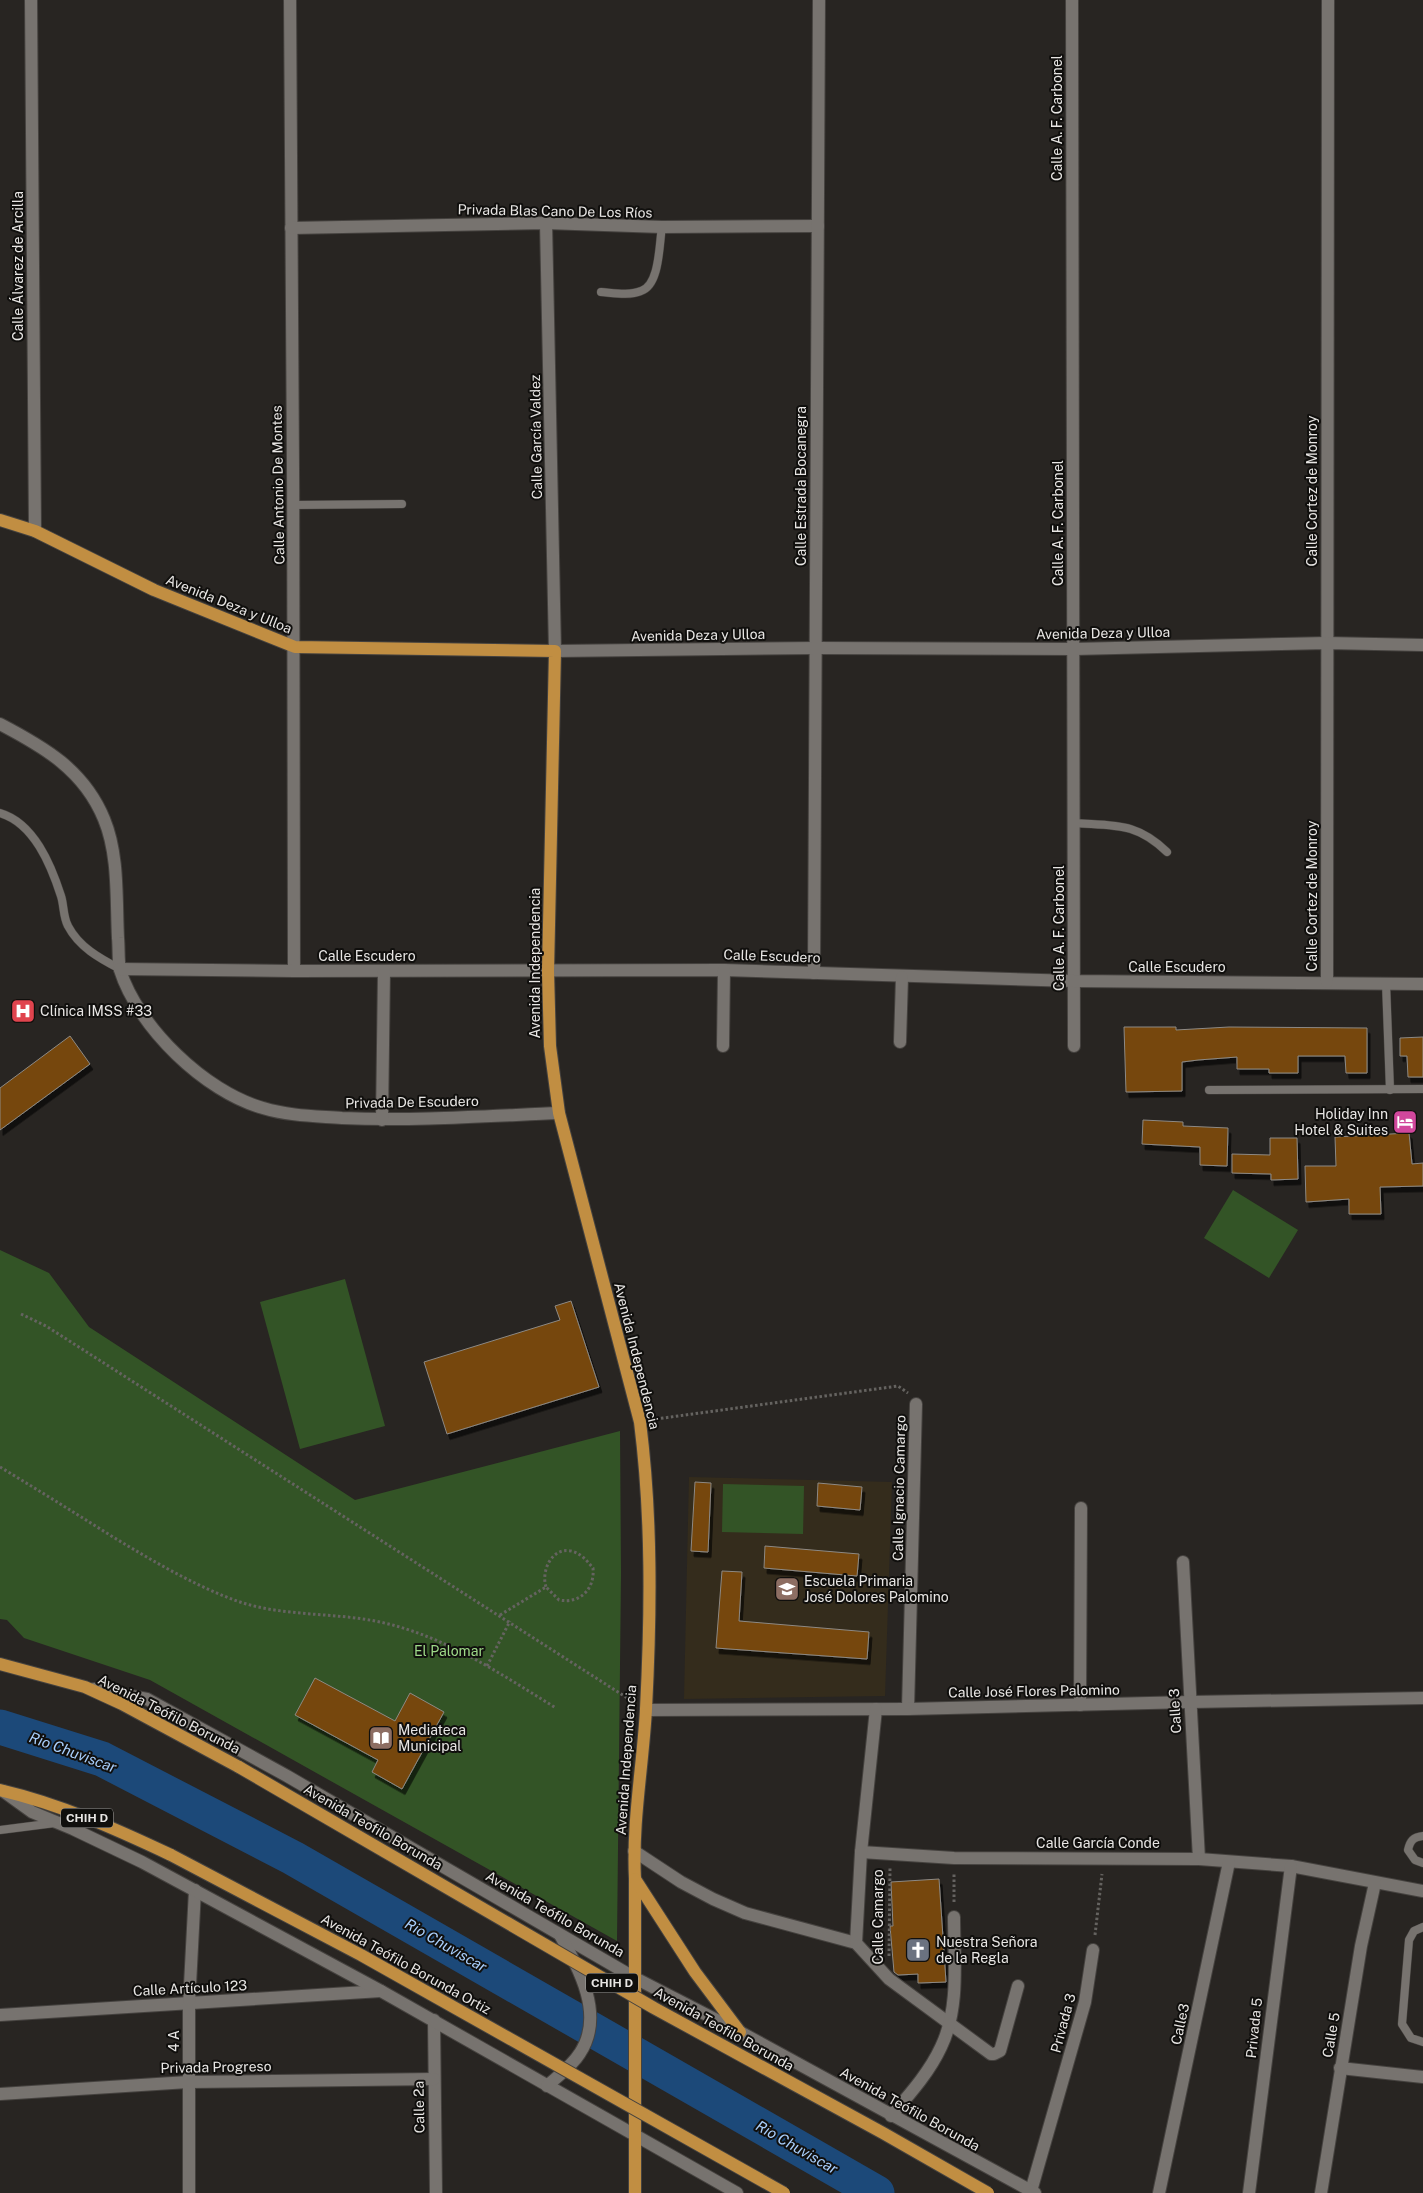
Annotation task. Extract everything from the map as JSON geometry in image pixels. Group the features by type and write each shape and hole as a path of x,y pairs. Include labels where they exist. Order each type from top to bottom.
{"main road":[{"name":"Avenida Deza y Ulloa","path":"0,520 34,531 154,590 295,647 555,651"},
{"name":"Avenida Independencia","path":"555,651 548,970 550,1046 559,1113 640,1422 646,1470 650,1554 646,1710 634,1851 636,1878 635,2193"},
{"name":"Avenida Teófilo Borunda","path":"0,1664 85,1687 122,1704 239,1767"},
{"name":"Avenida Teofilo Borunda","path":"239,1767 654,2008 882,2132 988,2193"},
{"name":"Avenida Teófilo Borunda Ortiz","path":"1,1791 50,1805 112,1827 171,1855 361,1955 784,2193"},
{"path":"636,1878 695,1972 740,2032"}],"street":[{"name":"Calle Álvarez de Arcilla","path":"31,0 34,531"},
{"name":"Calle Antonio De Montes","path":"290,0 292,505 295,647 294,971"},
{"name":"Calle Estrada Bocanegra","path":"814,973 819,0"},
{"name":"Calle A. F. Carbonel","path":"1072,0 1074,1046"},
{"name":"Calle Cortez de Monroy","path":"1327,982 1328,0"},
{"name":"Privada Blas Cano De Los Ríos","path":"291,228 546,223 662,227 818,226"},
{"name":"Calle García Valdez","path":"546,223 555,651"},
{"name":"Avenida Deza y Ulloa","path":"555,651 816,648 1074,649 1327,643 1423,645"},
{"path":"0,724 45,748 80,778 104,817 112,842 120,969"},
{"name":"Calle Escudero","path":"120,969 294,971 724,970 1074,981 1423,984"},
{"name":"Privada De Escudero","path":"120,969 140,1010 164,1041 188,1065 218,1089 262,1108 296,1115 382,1120 559,1113"},
{"path":"723,1046 724,970"},
{"path":"382,1120 384,971"},
{"path":"900,1042 902,977"},
{"name":"Calle Ignacio Camargo","path":"908,1709 916,1404"},
{"path":"1080,1705 1081,1508"},
{"name":"Calle 3","path":"1183,1562 1199,1859"},
{"name":"Avenida Teófilo Borunda","path":"85,1687 147,1699 287,1776 635,1978 740,2032 890,2116 1033,2192"},
{"name":"Calle José Flores Palomino","path":"646,1710 908,1709 1423,1698"},
{"path":"856,1943 861,1852 876,1709"},
{"path":"1,1791 32,1812 142,1862 381,1991 737,2193"},
{"path":"634,1851 681,1882 745,1913 856,1943 889,1980 991,2054 997,2054 1000,2051 1018,1986"},
{"name":"Calle García Conde","path":"861,1852 954,1858 1199,1859 1291,1866 1423,1891"},
{"name":"Calle3","path":"1159,2193 1229,1862"},
{"name":"Privada 5","path":"1249,2193 1291,1866"},
{"name":"Calle 5","path":"1320,2193 1340,2068 1375,1883"},
{"name":"4 A","path":"189,2193 189,2004 195,1890"},
{"path":"890,2116 928,2070 941,2048 950,2023 954,1982 954,1917"},
{"path":"547,2086 564,2071 580,2052 588,2030 589,1995 573,1958 560,1936"},
{"name":"Privada 3","path":"1033,2192 1085,2002 1094,1950"},
{"name":"Calle Artículo 123","path":"0,2015 381,1991"},
{"name":"Calle 2a","path":"434,2020 436,2193"},
{"path":"1340,2068 1423,2077"},
{"name":"Privada Progreso","path":"0,2094 188,2082 434,2079"}],"lane":[{"path":"601,292 624,294 640,292 652,283 656,273 662,227"},
{"path":"292,505 402,504"},
{"path":"0,813 12,816 31,835 47,860 61,897 67,925 80,942 97,957 120,969"},
{"path":"1074,823 1132,828 1156,842 1167,852"},
{"path":"1386,983 1390,1090"},
{"path":"1209,1090 1423,1089"},
{"path":"0,1830 58,1823"},
{"path":"1423,1836 1416,1837 1410,1842 1408,1850 1414,1860 1423,1863"},
{"path":"1423,1927 1414,1931 1409,1940 1402,2024 1411,2038 1423,2042"}],"path":[{"path":"21,1314 46,1326 510,1621 584,1672 646,1710"},
{"name":"Calle Ignacio Camargo","path":"640,1422 898,1386 911,1394 916,1404"},
{"path":"0,1467 161,1566 204,1589 240,1602 274,1610 378,1622 414,1631 443,1642 556,1708"},
{"path":"563,1551 579,1554 593,1568 590,1588 583,1597 576,1600 559,1600 546,1588 544,1576 546,1567 550,1560 563,1551"},
{"path":"500,1615 546,1588"},
{"path":"487,1666 510,1621"},
{"name":"Calle Camargo","path":"889,1980 890,1854"},
{"path":"954,1858 954,1917"},
{"path":"1094,1950 1103,1858"}],"shaded area":[{"name":"Escuela Primaria José Dolores Palomino","path":"689,1477 892,1482 885,1696 684,1699"}],"green space":[{"path":"1233,1190 1298,1230 1269,1278 1204,1238"},
{"name":"El Palomar","path":"0,1250 49,1273 89,1327 355,1500 620,1431 621,1573 617,1941 150,1680 24,1638 7,1620 0,1619"},
{"path":"345,1279 385,1426 300,1449 260,1302"},
{"path":"723,1484 804,1486 803,1534 722,1532"}],"building":[{"path":"1124,1027 1176,1027 1176,1030 1229,1027 1367,1028 1367,1073 1346,1073 1345,1056 1298,1056 1298,1073 1269,1073 1269,1069 1237,1069 1237,1057 1198,1060 1182,1062 1182,1091 1126,1092"},
{"path":"70,1036 90,1064 0,1130 0,1088"},
{"path":"1423,1037 1423,1077 1408,1077 1407,1056 1400,1056 1400,1038"},
{"path":"1143,1120 1183,1122 1183,1126 1228,1128 1227,1166 1200,1165 1200,1147 1142,1144"},
{"path":"1409,1133 1412,1164 1423,1163 1423,1186 1380,1187 1381,1214 1349,1214 1349,1199 1306,1202 1305,1166 1336,1166 1335,1137"},
{"path":"1270,1138 1297,1138 1298,1179 1271,1180 1271,1174 1232,1173 1232,1154 1270,1155"},
{"path":"571,1301 599,1387 447,1434 424,1362 560,1320 555,1306"},
{"path":"695,1482 711,1483 708,1552 691,1551"},
{"path":"818,1483 862,1487 860,1510 817,1506"},
{"path":"765,1546 859,1554 857,1576 764,1568"},
{"path":"722,1571 742,1572 739,1621 869,1632 867,1659 716,1648"},
{"name":"Mediateca Municipal","path":"315,1678 395,1721 410,1693 444,1712 402,1789 372,1772 378,1760 295,1715"},
{"name":"Nuestra Señora de la Regla","path":"939,1879 946,1982 918,1983 918,1974 898,1975 894,1972 890,1926 893,1926 891,1882"}],"waterway":[{"name":"Rio Chuviscar","path":"0,1727 102,1759 293,1858 877,2193"}],"place":[{"name":"Clínica IMSS #33","path":"23,1011"},
{"name":"Holiday Inn Hotel & Suites","path":"1405,1122"},
{"name":"Escuela Primaria José Dolores Palomino","path":"787,1589"},
{"name":"Mediateca Municipal","path":"381,1738"},
{"name":"Nuestra Señora de la Regla","path":"918,1950"}]}
